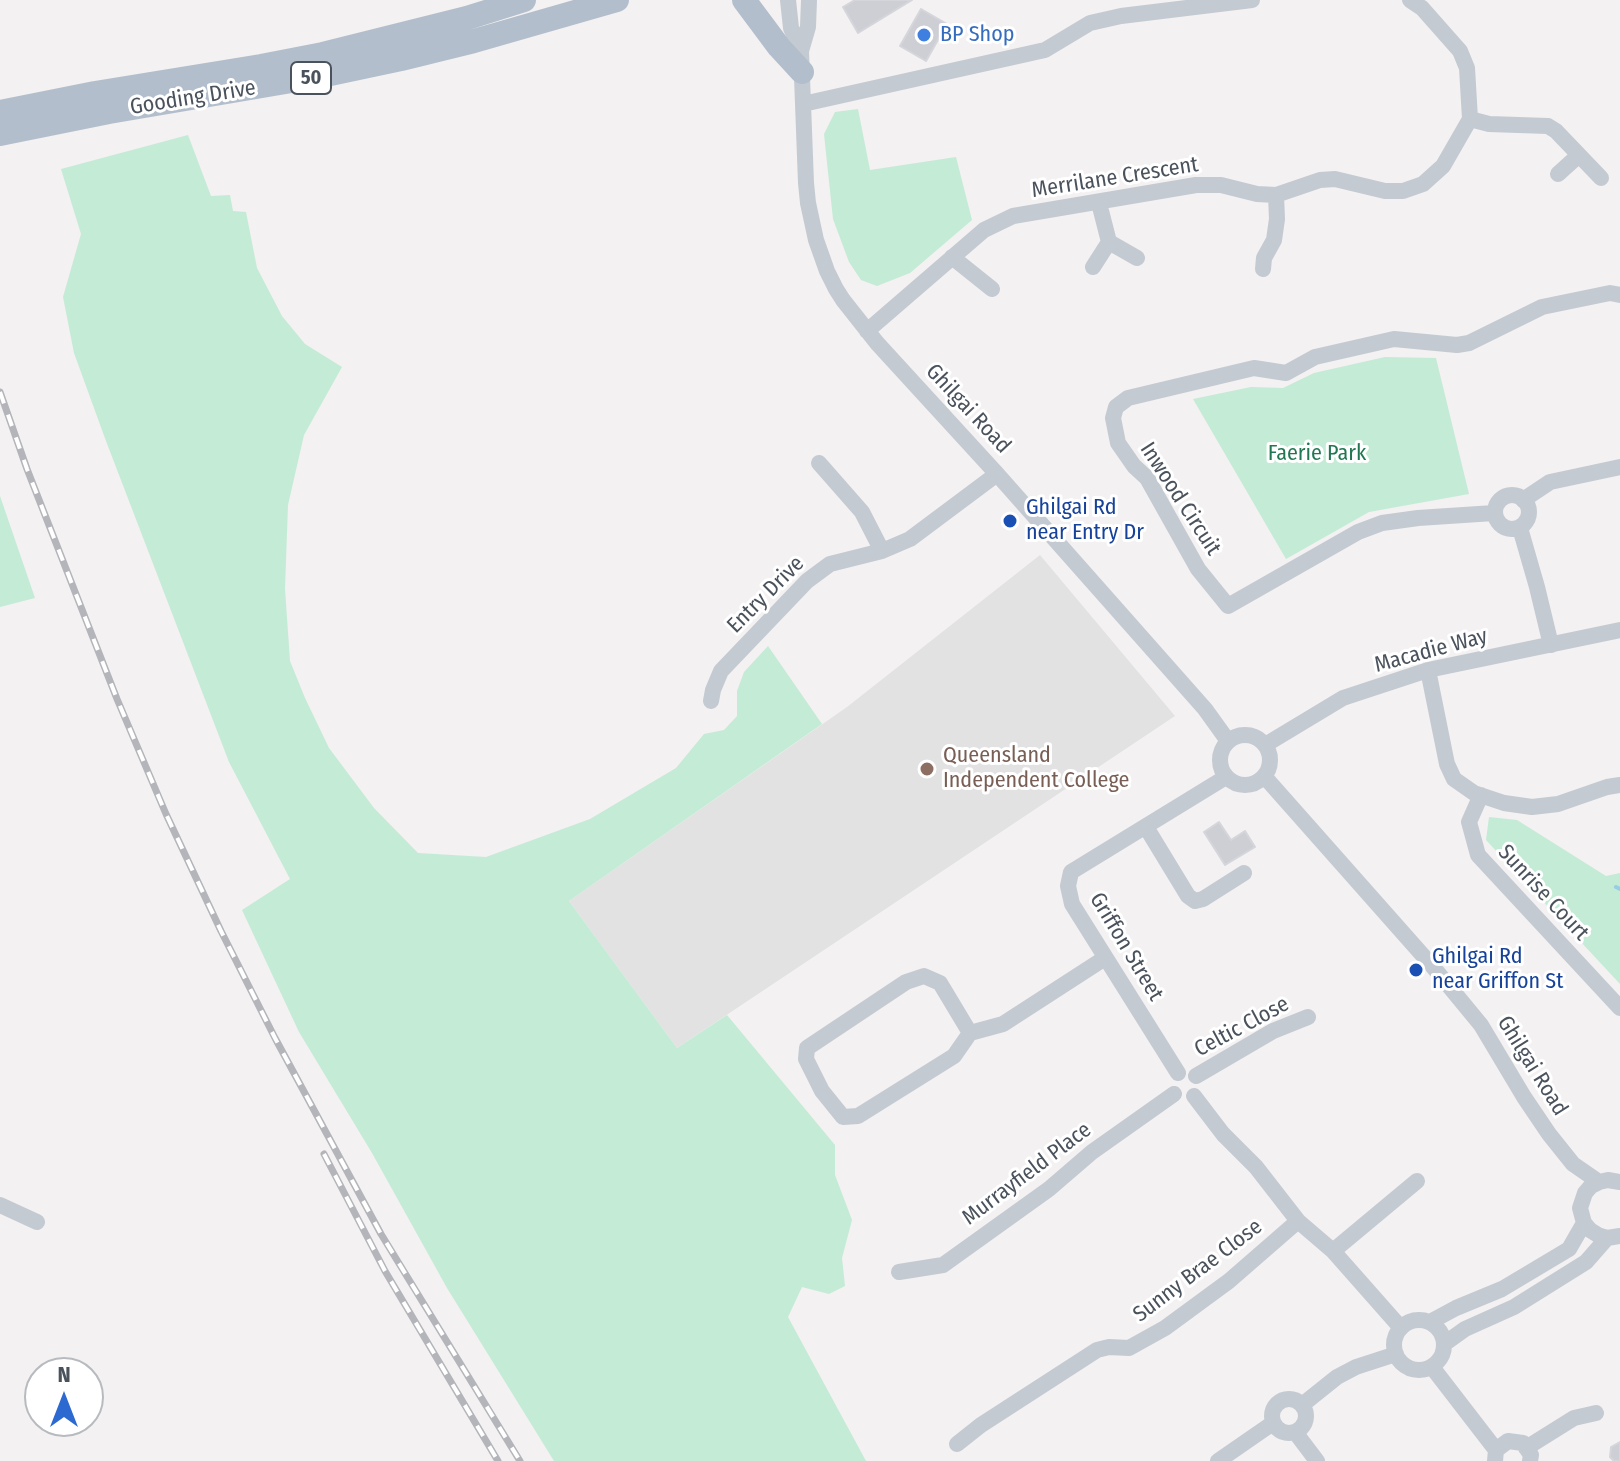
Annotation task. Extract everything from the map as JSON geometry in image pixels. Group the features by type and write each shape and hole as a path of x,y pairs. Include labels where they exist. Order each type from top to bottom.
{"main road":[{"name":"Gooding Drive","path":"0,112 323,54 467,18 524,0"},
{"name":"Gooding Drive","path":"0,134 401,59 617,0"},
{"path":"744,0 779,47 801,62"}],"street":[{"name":"Ghilgai Road","path":"788,0 791,28 801,62 806,183 812,222 827,271 836,289 867,331 1205,709 1228,741"},
{"name":"Ghilgai Road","path":"801,62 808,27 809,0"},
{"path":"803,104 1045,50 1090,23 1121,16 1252,0"},
{"path":"1410,0 1422,8 1460,51 1467,68 1470,119 1489,124 1548,126 1601,178"},
{"name":"Merrilane Crescent","path":"867,331 984,230 1013,216 1196,185 1221,185 1257,194 1276,195 1320,180 1335,179 1385,191 1403,191 1423,184 1443,166 1470,119"},
{"path":"1558,174 1579,155"},
{"path":"1263,269 1264,258 1274,240 1276,195"},
{"path":"1099,203 1109,242 1137,258"},
{"path":"1093,267 1109,242"},
{"path":"952,257 992,289"},
{"name":"Inwood Circuit","path":"1620,295 1610,293 1542,307 1469,343 1457,345 1394,339 1315,357 1286,373 1254,368 1128,398 1116,407 1113,418 1118,443 1147,478 1198,569 1228,606 1358,532 1382,523 1494,513 1497,503 1505,497 1515,495 1523,500 1550,482 1620,467"},
{"path":"819,463 862,512 882,551"},
{"name":"Entry Drive","path":"711,701 721,671 807,581 830,564 882,551 910,539 997,474"},
{"path":"1494,513 1506,529 1520,528 1528,517 1528,508 1523,500"},
{"path":"1520,528 1551,645"},
{"name":"Macadie Way","path":"1265,745 1343,698 1428,670 1620,630"},
{"path":"1428,670 1447,764 1454,779 1474,793 1504,803 1532,807 1558,804 1620,785"},
{"path":"1250,735 1259,739 1270,759 1264,776 1244,785 1226,777 1221,770 1219,757 1228,741 1236,736 1250,735"},
{"name":"Ghilgai Road","path":"1264,776 1481,1025 1549,1134 1592,1187"},
{"name":"Griffon Street","path":"1178,1073 1072,904 1068,886 1071,872 1226,777"},
{"name":"Sunrise Court","path":"1481,795 1469,822 1478,855 1620,1008"},
{"path":"1146,827 1188,896 1195,901 1244,873"},
{"path":"970,1033 940,983 924,976 906,982 807,1048 806,1059 822,1091 843,1117 858,1116 954,1056 970,1033 1003,1024 1105,958"},
{"name":"Celtic Close","path":"1196,1076 1273,1031 1308,1017"},
{"path":"1188,1071 1196,1076 1199,1089 1194,1096 1184,1099 1174,1094 1171,1083 1178,1073 1188,1071"},
{"name":"Murrayfield Place","path":"899,1272 943,1265 1174,1094"},
{"path":"1194,1096 1298,1221 1333,1251 1401,1328"},
{"path":"1613,1237 1598,1235 1584,1223 1580,1208 1592,1187 1608,1180 1620,1182"},
{"path":"1333,1251 1417,1181"},
{"path":"0,1205 37,1222"},
{"name":"Sunny Brae Close","path":"957,1444 1097,1350 1129,1348 1165,1328 1229,1281 1298,1221"},
{"path":"1430,1322 1438,1329 1444,1344 1442,1355 1432,1367 1423,1370 1405,1366 1396,1354 1394,1344 1401,1328 1417,1321 1430,1322 1502,1289 1569,1249 1584,1223"},
{"path":"1444,1344 1465,1329 1514,1307 1586,1262 1613,1237"},
{"path":"1302,1405 1337,1377 1356,1367 1396,1354"},
{"path":"1432,1367 1496,1455 1508,1441 1523,1443 1528,1455 1574,1418 1596,1413"},
{"path":"1288,1398 1302,1405 1306,1413 1302,1427 1295,1432 1282,1431 1273,1423 1273,1408 1288,1398"},
{"path":"1218,1461 1273,1423"},
{"path":"1295,1432 1317,1461"}],"shaded area":[{"name":"Queensland Independent College","path":"1040,555 1175,716 677,1048 569,901 847,707"}],"green space":[{"path":"858,109 870,170 956,157 972,220 910,273 877,286 861,280 849,262 833,219 824,134 835,112"},
{"path":"188,135 211,196 230,195 233,211 246,212 257,268 282,316 305,344 342,367 304,435 288,505 285,589 290,661 329,748 374,808 418,853 486,857 590,819 676,768 704,734 724,730 737,716 737,691 744,672 768,646 822,724 569,901 677,1048 727,1015 835,1145 835,1175 852,1220 842,1258 845,1286 829,1294 802,1287 788,1317 866,1461 554,1461 447,1288 372,1153 299,1032 242,910 290,879 229,762 74,353 63,297 81,234 61,169"},
{"name":"Faerie Park","path":"1385,357 1436,358 1469,494 1369,512 1286,559 1193,399 1251,387 1283,388 1314,373"},
{"path":"0,496 35,598 0,607"},
{"path":"1489,817 1517,820 1606,876 1620,873 1620,984 1486,840"}],"building":[{"path":"855,0 912,0 858,33 843,7"},
{"name":"BP Shop","path":"921,9 947,24 926,61 900,46"},
{"path":"1219,822 1231,840 1245,831 1255,847 1225,865 1204,832"},
{"path":"1620,1442 1620,1461 1614,1461 1610,1457 1611,1447"}],"waterway":[{"path":"1616,887 1620,889"}],"railway":[{"path":"0,392 117,699 221,931 381,1234 520,1461"},
{"path":"324,1154 385,1271 498,1461"}],"place":[{"name":"BP Shop","path":"924,35"},
{"name":"Ghilgai Rd near Entry Dr","path":"1010,521"},
{"name":"Queensland Independent College","path":"927,769"},
{"name":"Ghilgai Rd near Griffon St","path":"1416,970"}]}
